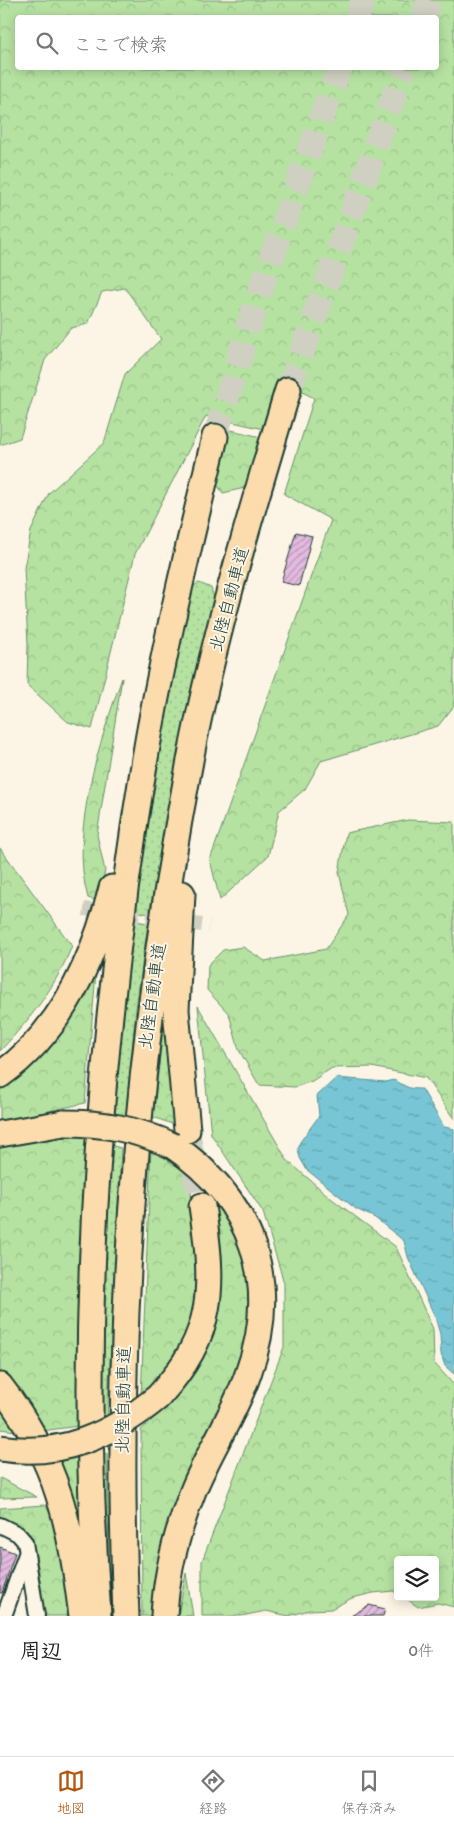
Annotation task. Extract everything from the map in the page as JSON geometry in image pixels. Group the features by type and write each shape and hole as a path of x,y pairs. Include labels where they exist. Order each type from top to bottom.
{"highway":[{"name":"北陸自動車道","path":"126,1616 122,1514 123,1380 127,1267 145,1052 174,848 195,738 219,634 253,505 288,390"},
{"name":"北陸自動車道","path":"98,1616 92,1473 91,1336 95,1209 104,1080 117,950 149,733 192,532 215,437"},
{"path":"0,1075 58,1017 77,986 104,920 117,868 142,734 174,582 192,532"},
{"path":"164,1616 171,1566 193,1490 236,1405 257,1348 262,1322 259,1269 241,1218 211,1176 180,1138 176,1010 177,955 188,834 219,634"},
{"path":"0,1134 64,1123 111,1125 146,1135 180,1138"},
{"path":"0,1448 19,1451 44,1450 88,1441 136,1416 158,1398 179,1373 193,1351 205,1316 210,1276 202,1206"},
{"path":"0,1386 34,1434 60,1495 70,1533 82,1616"}],"street":[{"path":"0,1525 18,1534 25,1542 37,1616"},
{"path":"4,1616 27,1551"}],"green space":[{"path":"0,0 454,0 454,706 438,726 321,761 305,789 279,811 268,856 220,900 210,860 331,520 284,494 314,398 277,379 264,429 206,416 135,554 92,729 68,722 27,685 28,644 24,568 31,531 49,493 104,443 125,374 161,339 125,288 102,292 88,324 71,328 45,360 20,438 0,445"},
{"path":"227,429 261,437 245,488 223,493 216,483"},
{"path":"199,583 211,588 214,598 192,692 149,914 131,910 187,590"},
{"path":"122,678 97,835 105,871 98,901 88,898 83,872 82,845 85,816 97,758"},
{"path":"408,820 454,822 454,1119 426,1078 372,1067 332,1068 312,1081 295,1087 259,1085 239,1050 229,1014 207,990 208,965 223,950 243,947 265,961 326,949 349,915 339,872 346,833"},
{"path":"0,848 72,946 50,989 22,1027 0,1051"},
{"path":"129,920 148,923 136,1008 125,1123 108,1120"},
{"path":"96,973 85,1103 0,1122 0,1083"},
{"path":"169,1000 180,1127 153,1117 164,1020"},
{"path":"198,1006 287,1160 332,1199 396,1247 433,1329 434,1363 454,1385 454,1607 438,1603 418,1607 410,1601 439,1601 439,1556 394,1556 394,1592 373,1593 352,1598 331,1609 309,1610 289,1616 266,1611 241,1616 202,1616 202,1561 284,1347 284,1283 263,1212 211,1134"},
{"path":"47,1131 90,1134 80,1279 78,1426 42,1431 17,1391 0,1371 0,1140"},
{"path":"107,1144 121,1148 107,1421 100,1425"},
{"path":"151,1148 187,1168 193,1203 199,1263 197,1290 192,1316 181,1342 165,1369 141,1398"},
{"path":"218,1203 238,1238 246,1263 250,1303 246,1343 235,1382 227,1401 203,1440 197,1454 180,1514 157,1616 142,1616 141,1430 191,1378 211,1340 220,1302 222,1282 221,1242 212,1204"},
{"path":"0,1398 24,1432 0,1429"},
{"path":"86,1451 81,1487 79,1541 53,1457"},
{"path":"107,1453 110,1616 108,1616 97,1459"},
{"path":"0,1478 37,1497 0,1498"},
{"path":"45,1505 54,1520 72,1616 44,1616 33,1544 27,1534 20,1528 0,1519 0,1508"},
{"path":"186,1573 193,1616 178,1616"}],"water":[{"path":"336,1078 386,1082 394,1080 409,1088 422,1089 444,1127 454,1129 454,1374 445,1366 441,1354 440,1334 435,1317 408,1257 404,1241 375,1218 356,1209 307,1170 300,1158 298,1149 300,1142 319,1116 317,1096"}],"building":[{"path":"296,532 312,536 299,586 281,582"},
{"path":"0,1547 15,1553 2,1593 0,1593"},
{"path":"369,1605 385,1609 383,1616 351,1616"}],"tunnel":[{"path":"358,15 363,0"},
{"path":"424,15 429,0"},
{"path":"215,437 257,299 338,70"},
{"path":"288,390 403,70"},
{"path":"84,909 209,926"},
{"path":"187,1130 202,1206"}]}
